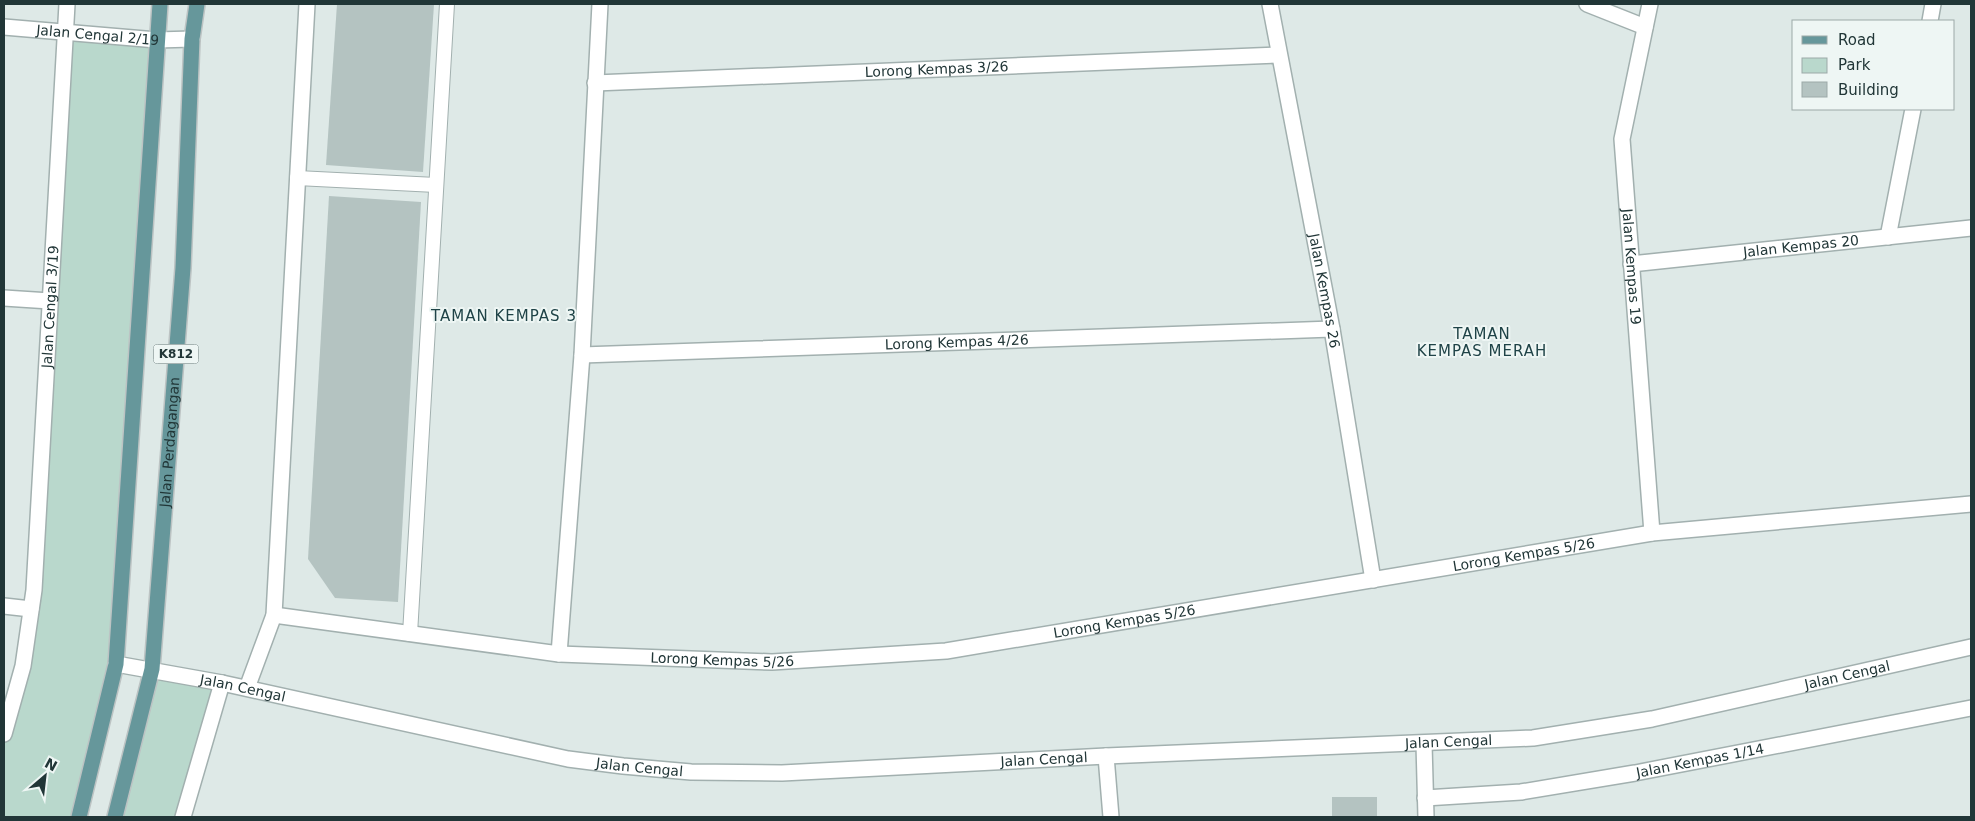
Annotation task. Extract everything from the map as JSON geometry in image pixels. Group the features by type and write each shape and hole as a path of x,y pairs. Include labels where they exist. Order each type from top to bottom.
{"main road":[{"name":"K812","path":"79,817 116,664 160,4"},
{"name":"Jalan Perdagangan","path":"115,817 152,669 183,268 192,39 197,4"}],"street":[{"name":"Jalan Cengal 3/19","path":"4,734 23,666 32,609 67,4"},
{"path":"247,688 274,615 307,4"},
{"path":"559,654 582,355 600,4"},
{"name":"Jalan Kempas 26","path":"1270,4 1332,330 1373,580"},
{"path":"1588,4 1645,27"},
{"name":"Jalan Kempas 19","path":"1650,4 1622,139 1652,533"},
{"path":"1930,20 1933,4"},
{"name":"Jalan Cengal 2/19","path":"4,27 157,40 192,39"},
{"name":"Lorong Kempas 3/26","path":"595,83 1279,55"},
{"path":"1888,237 1913,110"},
{"name":"Jalan Kempas 20","path":"1631,264 1971,228"},
{"path":"4,298 50,301"},
{"name":"Lorong Kempas 4/26","path":"582,355 1332,330"},
{"name":"Lorong Kempas 5/26","path":"274,615 559,654 772,662 946,651 1652,533 1971,504"},
{"path":"4,606 32,609"},
{"name":"Jalan Cengal","path":"116,664 152,669 247,688 568,759 691,772 782,773 1106,756 1532,738 1652,719 1971,647"},
{"path":"183,817 202,744 222,683"},
{"name":"Jalan Kempas 1/14","path":"1425,798 1521,792 1634,773 1971,708"},
{"path":"1424,744 1426,817"},
{"path":"1106,756 1111,817"}],"lane":[{"path":"410,634 447,4"},
{"path":"298,178 436,186"}],"green space":[{"path":"65,31 157,40 116,664 79,817 4,817 4,734 23,666"},
{"path":"152,669 222,683 185,817 115,817"}],"building":[{"path":"337,4 434,4 423,172 326,165"},
{"path":"329,196 421,202 398,602 335,598 308,559"},
{"path":"1332,797 1377,797 1377,817 1332,817"}],"district":[{"name":"TAMAN KEMPAS 3","path":"504,316"},
{"name":"TAMAN KEMPAS MERAH","path":"1482,342"}]}
